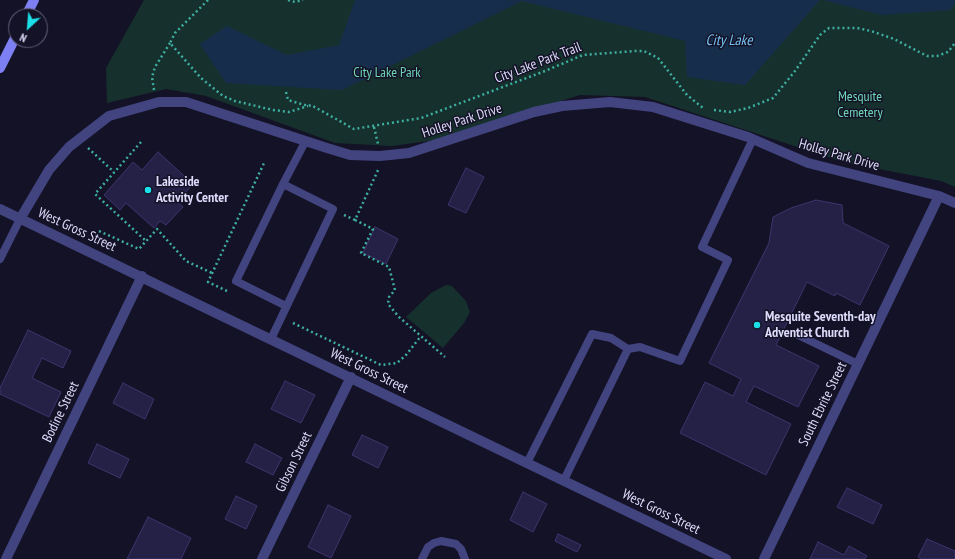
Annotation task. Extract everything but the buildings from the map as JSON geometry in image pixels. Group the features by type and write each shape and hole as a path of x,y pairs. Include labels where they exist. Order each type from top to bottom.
{"main road":[{"path":"0,68 10,48"}],"street":[{"name":"Holley Park Drive","path":"20,219 49,170 69,147 109,116 156,103 186,102 305,142 350,155 380,156 409,153 534,112 562,106 593,102 610,102 653,107 753,139 808,163 940,196 955,203"},
{"name":"South Ebrite Street","path":"764,559 940,196"},
{"name":"West Gross Street","path":"0,209 271,338 726,559"},
{"name":"Bodine Street","path":"6,559 142,276"},
{"name":"Gibson Street","path":"262,559 351,377"}],"lane":[{"path":"528,463 592,334 611,338 628,349 640,348 680,361 728,260 702,247 753,139"},
{"path":"286,306 236,281 305,142"},
{"path":"271,338 333,209 283,184"},
{"path":"0,259 20,219"},
{"path":"798,335 858,364"},
{"path":"564,480 628,349"},
{"path":"422,559 428,547 441,541 456,544 461,549 465,559"}],"path":[{"path":"156,103 152,77 155,67 175,33 208,0"},
{"path":"288,0 295,2 303,0"},
{"name":"City Lake Park Trail","path":"286,92 288,100 308,106 311,105 354,129 398,123 421,118 545,72 583,55 630,50 644,51 658,58 687,95 704,108 730,112 762,104 773,98 795,71 820,35 829,28 857,28 870,31 894,40 927,56 936,56 948,52 955,43"},
{"path":"170,43 201,78 223,96 273,110 289,112 308,106"},
{"path":"79,139 114,172"},
{"path":"141,142 95,194 146,241"},
{"path":"355,220 380,167 380,156"},
{"path":"333,209 373,229 361,253 389,267 395,290 390,294 388,304 398,317 445,357"},
{"path":"99,231 139,249 157,229 186,261 212,273"}],"green space":[{"name":"City Lake Park","path":"144,0 955,0 955,187 941,181 843,162 645,97 580,95 436,140 392,146 335,143 206,96 166,89 107,103 106,68"},
{"path":"446,285 452,286 466,301 470,312 464,323 443,348 406,317 431,293"}],"water":[{"name":"City Lake","path":"355,0 820,0 745,85 687,77 685,41 522,1 342,90 226,83 200,44 227,26 287,55 339,45"},
{"path":"823,0 955,0 955,3 951,10 882,15"}],"place":[{"name":"Lakeside Activity Center","path":"148,190"},
{"name":"Mesquite Seventh-day Adventist Church","path":"757,325"}],"park label":[{"name":"Mesquite Cemetery","path":"860,106"}]}
